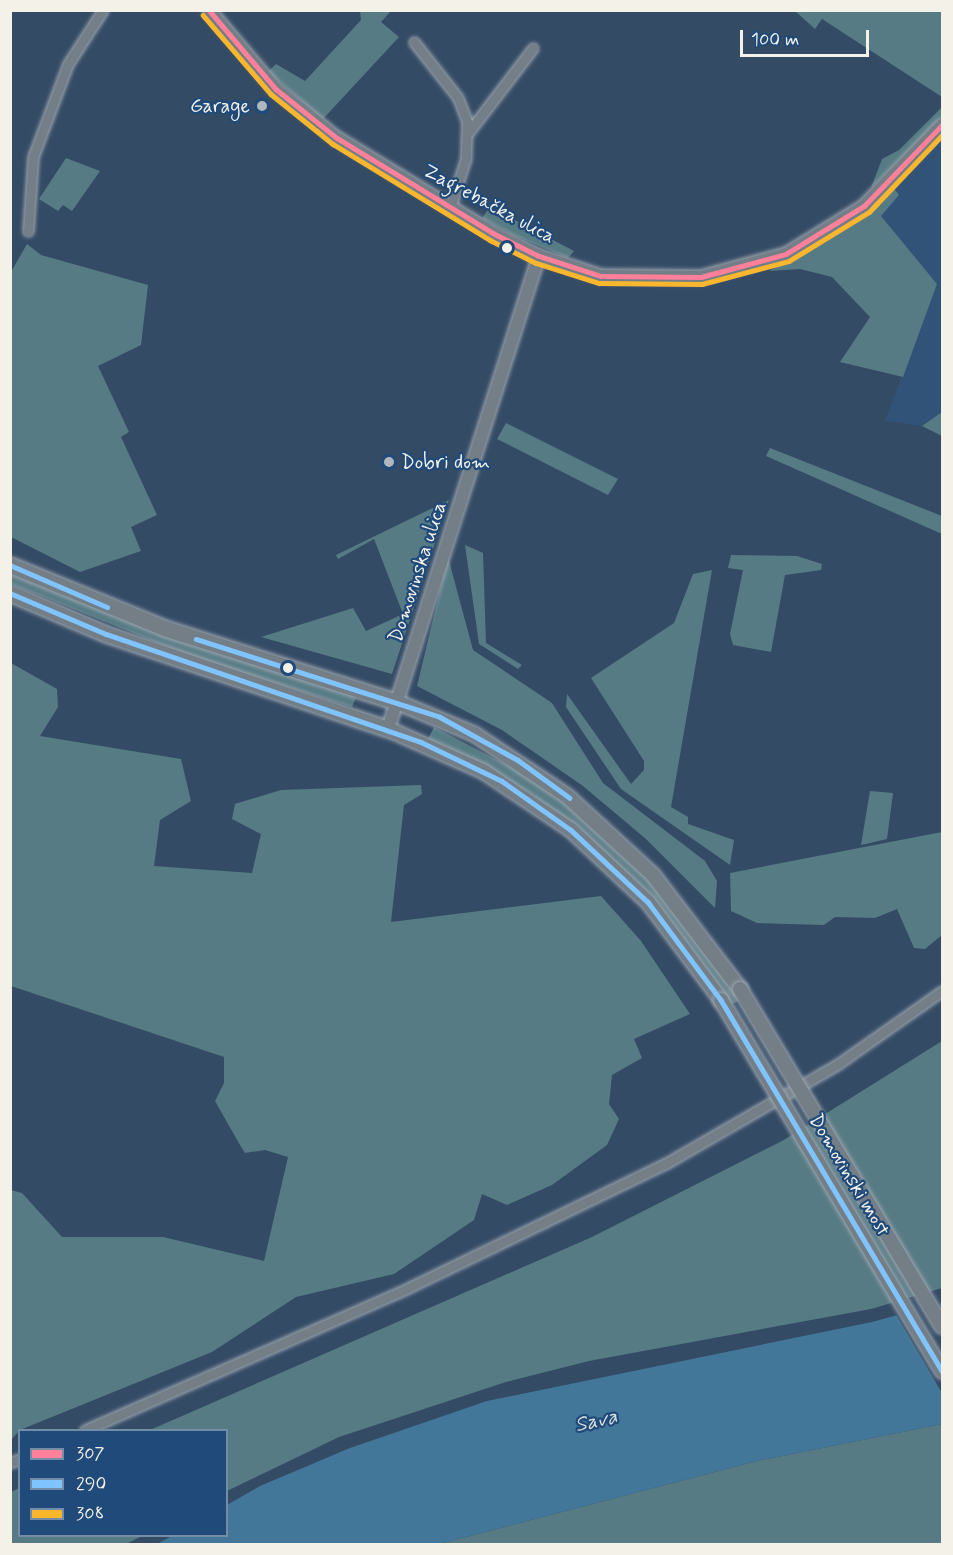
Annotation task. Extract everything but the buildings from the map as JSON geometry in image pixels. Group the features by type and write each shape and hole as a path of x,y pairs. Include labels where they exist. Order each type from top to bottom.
{"highway":[{"path":"10,565 167,629 397,702"},
{"path":"10,593 106,634 388,729"}],"main road":[{"name":"Domovinski most","path":"397,702 474,734 567,796 686,912 740,989 942,1326"},
{"name":"Domovinski most","path":"388,729 483,771 556,818 648,902 721,1000 942,1371"}],"street":[{"path":"28,231 33,157 68,63 104,10"},
{"name":"Zagrebačka ulica","path":"208,10 310,118 450,208 539,256 588,273 638,279 700,277 759,264 845,220 942,125"},
{"path":"414,42 458,98 468,133"},
{"path":"450,208 468,133 533,48"},
{"name":"Domovinska ulica","path":"388,729 539,256"},
{"path":"90,1429 410,1287 665,1164 838,1064 942,991"}],"shaded area":[{"path":"942,135 942,412 922,426 885,421 937,284 880,216 899,195 893,187"}],"green space":[{"path":"360,11 391,11 381,22 399,37 323,119 268,72 276,64 305,81 361,20"},
{"path":"795,11 942,11 942,97 822,19 815,29"},
{"path":"942,107 942,117 871,188 882,159 899,150"},
{"path":"66,158 100,171 72,211 63,205 58,211 39,199"},
{"path":"893,187 899,195 881,216 937,284 903,377 840,362 870,317 832,277 800,269 769,271 826,242"},
{"path":"490,207 574,251 568,258 513,235 482,218"},
{"path":"27,244 41,255 148,285 141,345 98,366 129,432 121,437 157,515 131,527 141,551 80,572 11,537 11,272"},
{"path":"942,412 942,436 922,426"},
{"path":"506,423 618,479 608,495 497,439"},
{"path":"770,448 942,516 942,534 766,456"},
{"path":"449,500 392,674 261,637 353,608 366,631 403,614 374,539 338,559 336,555"},
{"path":"465,545 483,553 486,643 522,665 518,669 479,644"},
{"path":"731,555 797,556 822,564 821,570 785,575 771,652 733,645 730,634 743,570 728,568"},
{"path":"448,557 473,650 552,703 603,783 705,861 717,881 715,908 646,839 583,786 502,730 417,686"},
{"path":"712,570 671,807 688,817 688,824 734,840 730,865 621,789 566,707 567,694 631,784 644,770 644,761 591,678 674,623 693,574"},
{"path":"11,571 159,631 357,695 352,707 193,657 11,584"},
{"path":"11,663 57,689 58,707 40,736 181,759 191,801 160,820 154,866 252,873 261,834 232,819 235,804 281,790 421,785 422,794 404,805 391,922 601,896 641,941 690,1014 634,1039 642,1058 612,1075 609,1104 619,1119 607,1145 552,1185 507,1205 482,1194 474,1220 394,1274 296,1297 212,1352 18,1429 11,1440 11,1190 22,1193 62,1237 163,1237 264,1261 288,1157 265,1150 245,1153 215,1101 224,1083 224,1057 11,986"},
{"path":"434,727 547,786 651,878 740,1000 729,1006 665,914 605,852 530,793 428,739"},
{"path":"870,791 893,793 887,839 861,845"},
{"path":"942,832 942,935 925,949 914,948 897,909 875,918 835,917 824,925 757,923 731,911 730,873"},
{"path":"942,1041 942,1288 871,1309 589,1361 506,1382 339,1437 228,1491 228,1429 152,1429 592,1237 782,1141"},
{"path":"942,1424 942,1544 439,1544 757,1461"},
{"path":"18,1488 18,1537 140,1537 126,1544 11,1544 11,1492"}],"water":[{"name":"Sava","path":"942,1303 942,1424 757,1461 439,1544 157,1544 170,1537 228,1537 228,1504 260,1486 350,1448 487,1401 872,1322"}],"pier":[{"path":"938,1301 942,1308 942,1393 895,1313"}],"transit line":[{"name":"307","path":"209,10 276,89 337,138 493,233 539,256 601,276 701,277 786,254 864,206 942,125"},
{"name":"308","path":"203,15 271,94 333,144 490,240 536,263 599,283 702,284 789,261 869,212 942,135"},
{"name":"290","path":"10,565 107,607"},
{"name":"290","path":"10,593 106,634 421,742 502,781 571,830 648,902 721,1000 942,1371"},
{"name":"290","path":"196,639 440,717 518,760 570,798"}],"place":[{"name":"Garage","path":"262,106"},
{"name":"Dobri dom","path":"389,462"}]}
